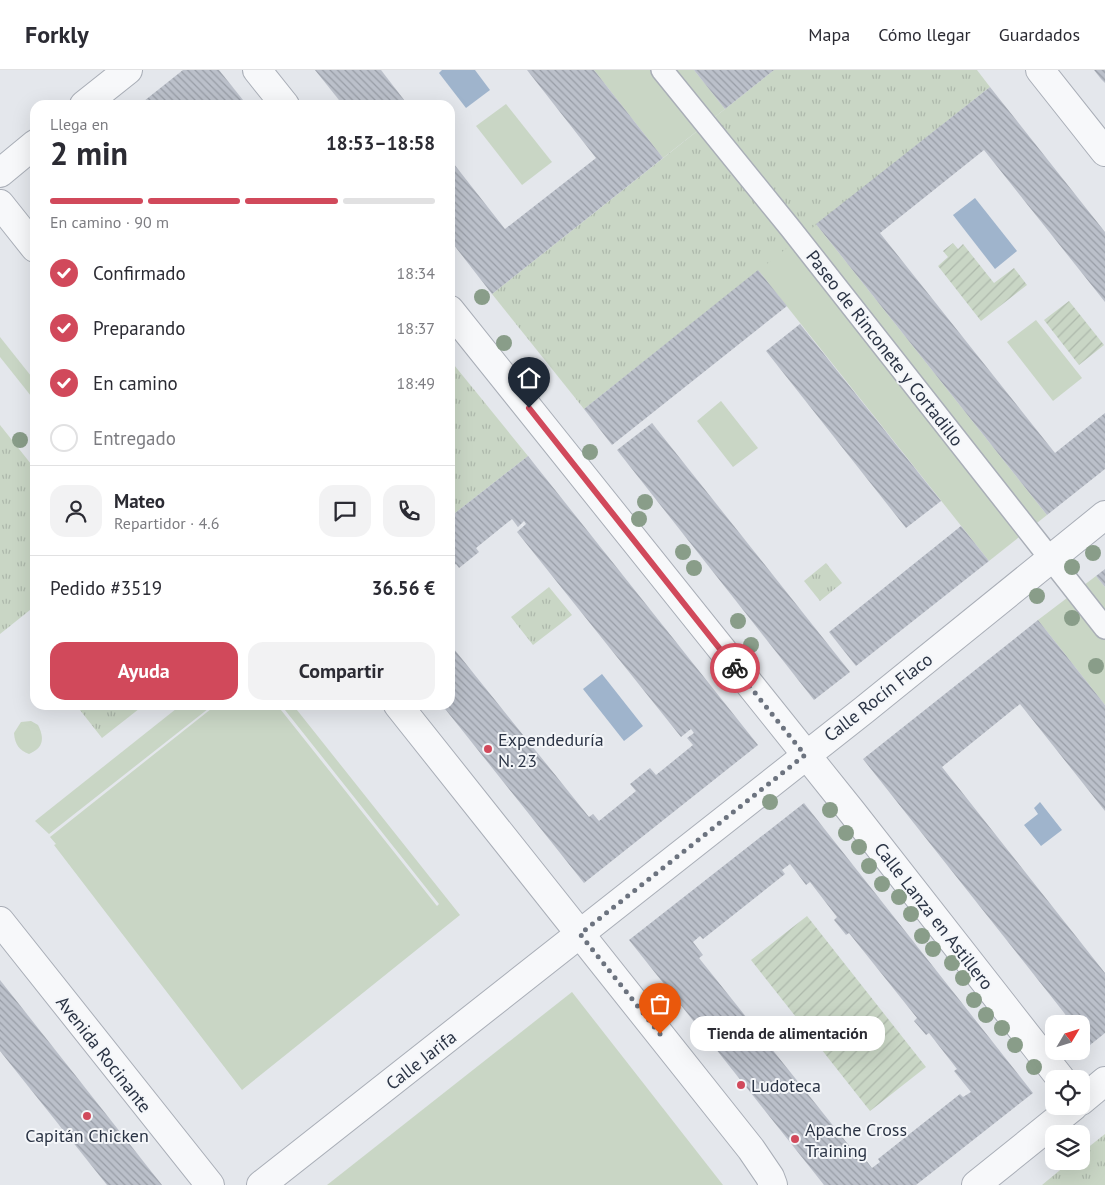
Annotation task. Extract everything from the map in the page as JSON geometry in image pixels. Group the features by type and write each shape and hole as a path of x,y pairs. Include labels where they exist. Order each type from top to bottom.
{"street":[{"path":"90,100 128,70"},
{"path":"257,70 281,100"},
{"name":"Paseo de Rinconete y Cortadillo","path":"662,70 791,229 1105,628"},
{"path":"1040,70 1105,152"},
{"path":"0,173 30,148"},
{"path":"0,204 30,242"},
{"name":"Calle Lanza en Astillero","path":"455,316 1054,1070"},
{"name":"Calle Rocín Flaco","path":"580,934 864,710 1105,515"},
{"path":"402,710 751,1149 770,1177 773,1185"},
{"name":"Avenida Rocinante","path":"0,921 210,1185"},
{"name":"Calle Jarifa","path":"261,1185 580,934"},
{"path":"1090,1094 1105,1082"},
{"path":"976,1185 1063,1115"}],"green space":[{"path":"594,70 694,70 725,109 663,158"},
{"path":"774,70 977,70 990,87 584,409 492,294"},
{"path":"506,104 552,162 522,185 476,126"},
{"path":"816,224 1047,515 989,561 758,270"},
{"path":"953,243 958,249 963,244 994,283 1014,268 1027,285 981,321 938,266 948,257 943,251"},
{"path":"1069,301 1104,345 1079,365 1044,320"},
{"path":"1036,320 1082,378 1053,401 1007,342"},
{"path":"0,337 30,375 30,395 0,357"},
{"path":"455,366 528,456 455,513"},
{"path":"721,401 758,448 733,467 697,421"},
{"path":"0,425 30,463 30,610 0,634"},
{"path":"826,563 842,583 820,601 804,581"},
{"path":"1096,576 1105,587 1105,705 1038,620"},
{"path":"549,587 572,615 533,645 511,617"},
{"path":"80,710 138,710 102,738"},
{"path":"175,710 207,710 49,834 35,821"},
{"path":"210,710 281,710 437,906 439,904 285,710 297,710 460,915 242,1090 54,845 56,844 50,837"},
{"path":"31,721 38,725 42,739 40,746 29,754 18,746 14,733 21,722"},
{"path":"807,916 926,1067 870,1111 751,960"},
{"path":"572,992 723,1185 327,1185"},
{"path":"1105,1134 1105,1185 1042,1185 1060,1170 1090,1170 1090,1146"}],"water":[{"path":"442,70 475,70 490,90 466,108 439,73"},
{"path":"975,198 1017,251 995,269 953,215"},
{"path":"602,674 643,726 624,741 583,689"},
{"path":"1040,802 1062,830 1041,846 1024,825 1038,814 1034,808"}],"building":[{"path":"183,70 219,70 243,100 145,100"},
{"path":"315,70 381,70 404,100 339,100"},
{"path":"527,70 594,70 663,158 492,294 455,246 455,165 505,229 596,158"},
{"path":"694,70 774,70 725,109"},
{"path":"1094,70 1105,70 1105,83 1101,79"},
{"path":"990,87 1105,232 1105,302 984,150 880,233 1055,453 1105,413 1105,469 1047,515 816,224"},
{"path":"758,270 787,306 612,445 584,409"},
{"path":"800,324 941,501 906,528 766,351"},
{"path":"652,423 850,672 814,700 617,450"},
{"path":"528,456 758,745 584,883 446,710 455,710 455,650 589,817 593,814 599,821 636,791 630,784 650,768 656,775 693,745 687,738 694,733 691,729 681,737 517,532 526,524 524,521 518,527 512,519 476,548 479,552 459,568 455,565 455,513"},
{"path":"961,526 989,561 856,666 829,632"},
{"path":"1105,569 1105,587 1096,576"},
{"path":"1038,620 1105,705 1105,811 1020,704 942,767 1105,973 1105,1033 1090,1045 1090,1015 1066,1015 863,759"},
{"path":"804,803 1033,1093 916,1185 824,1185 629,940","holes":["790,864 806,885 810,882 837,917 834,920 846,935 849,933 917,1018 914,1021 926,1035 929,1033 957,1069 954,1071 971,1092 963,1097 960,1094 878,1159 880,1162 872,1168 862,1155 859,1158 699,958 703,955 693,942 700,936 703,939 785,874 782,870"]},
{"path":"0,980 162,1185 107,1185 0,1051"}],"way so far":[{"path":"660,1034 580,934 805,755 735,668"}],"place":[{"name":"Expendeduría N. 23","path":"488,749"},
{"name":"Tienda de alimentación","path":"660,1034"},
{"name":"Ludoteca","path":"741,1085"},
{"name":"Capitán Chicken","path":"87,1116"},
{"name":"Apache Cross Training","path":"795,1139"}],"route":[{"path":"529,408 735,668"}]}
